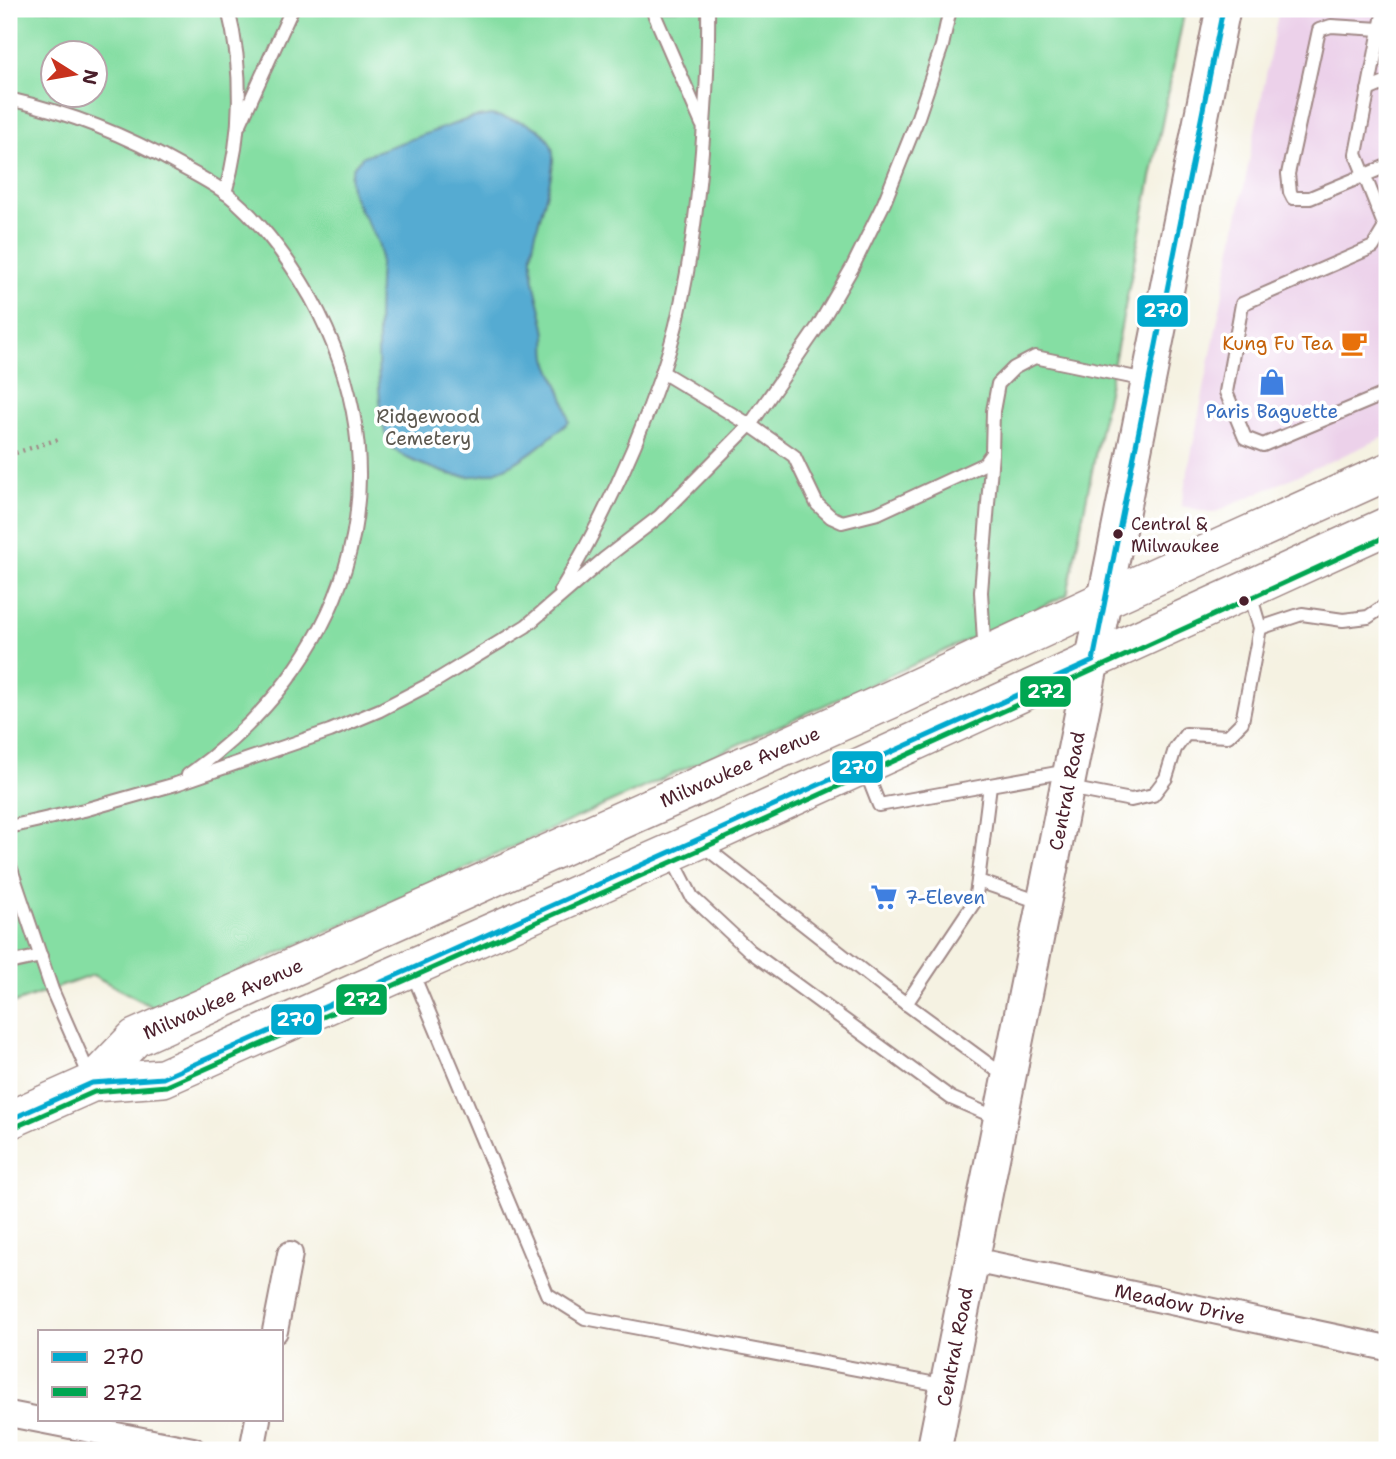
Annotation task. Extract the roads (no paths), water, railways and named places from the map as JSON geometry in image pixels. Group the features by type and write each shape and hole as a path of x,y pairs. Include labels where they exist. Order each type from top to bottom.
{"main road":[{"name":"Central Road","path":"934,1450 1223,9"},
{"name":"Milwaukee Avenue","path":"92,1083 135,1038 1387,472"},
{"path":"9,1120 92,1083 163,1078 863,766 1387,526"}],"street":[{"path":"275,1330 290,1254"},
{"name":"Meadow Drive","path":"973,1261 1387,1348"},
{"path":"9,1414 38,1420"},
{"path":"40,1420 193,1450"},
{"path":"252,1450 258,1420"}],"lane":[{"path":"225,193 233,166 239,128 236,56 228,9"},
{"path":"239,128 292,9"},
{"path":"652,9 704,127"},
{"path":"555,600 605,510 662,372 686,281 696,214 704,127 708,9"},
{"path":"9,827 84,810 176,783 330,731 380,710 526,626 660,516 750,425 819,325 852,268 884,203 916,123 942,46 950,9"},
{"path":"1384,9 1356,154 1386,227 1373,247 1242,304 1226,392 1245,438 1263,446 1387,393"},
{"path":"1380,29 1331,26 1319,30 1288,174 1290,192 1293,198 1310,198 1387,166"},
{"path":"1368,90 1387,82"},
{"path":"9,99 88,121 158,153 225,193 265,234 308,291 338,353 348,384 359,456 359,497 355,532 346,570 334,603 303,659 254,720 218,754 176,783"},
{"path":"988,654 984,641 981,592 993,411 998,384 1014,368 1035,357 1150,381"},
{"path":"662,372 750,425 794,456 817,504 831,517 842,522 878,513 984,464 992,453"},
{"path":"863,766 879,805 990,785 1070,779 1130,800 1153,795 1166,778 1175,749 1186,734 1228,736 1242,722 1260,628 1249,590"},
{"path":"1260,628 1302,614 1343,620 1368,617 1387,604"},
{"path":"906,1004 975,901 990,785"},
{"path":"683,847 1009,1080"},
{"path":"683,847 692,897 750,951 951,1098 1001,1120"},
{"path":"9,863 52,990 92,1083"},
{"path":"978,881 1045,903"},
{"path":"9,963 40,957"},
{"path":"411,969 547,1294 585,1318 947,1386"}],"water":[{"path":"491,115 533,126 551,145 553,155 550,182 534,243 532,265 546,334 547,358 563,397 569,422 525,457 509,466 492,473 457,476 407,458 391,446 386,434 379,394 378,368 380,250 376,237 354,197 350,177 354,166 363,156 471,118"}],"place":[{"name":"Kung Fu Tea","path":"1354,343"},
{"name":"Paris Baguette","path":"1272,382"},
{"name":"Central & Milwaukee","path":"1118,534"},
{"name":"7-Eleven","path":"884,897"}],"park label":[{"name":"Ridgewood Cemetery","path":"428,427"}]}
